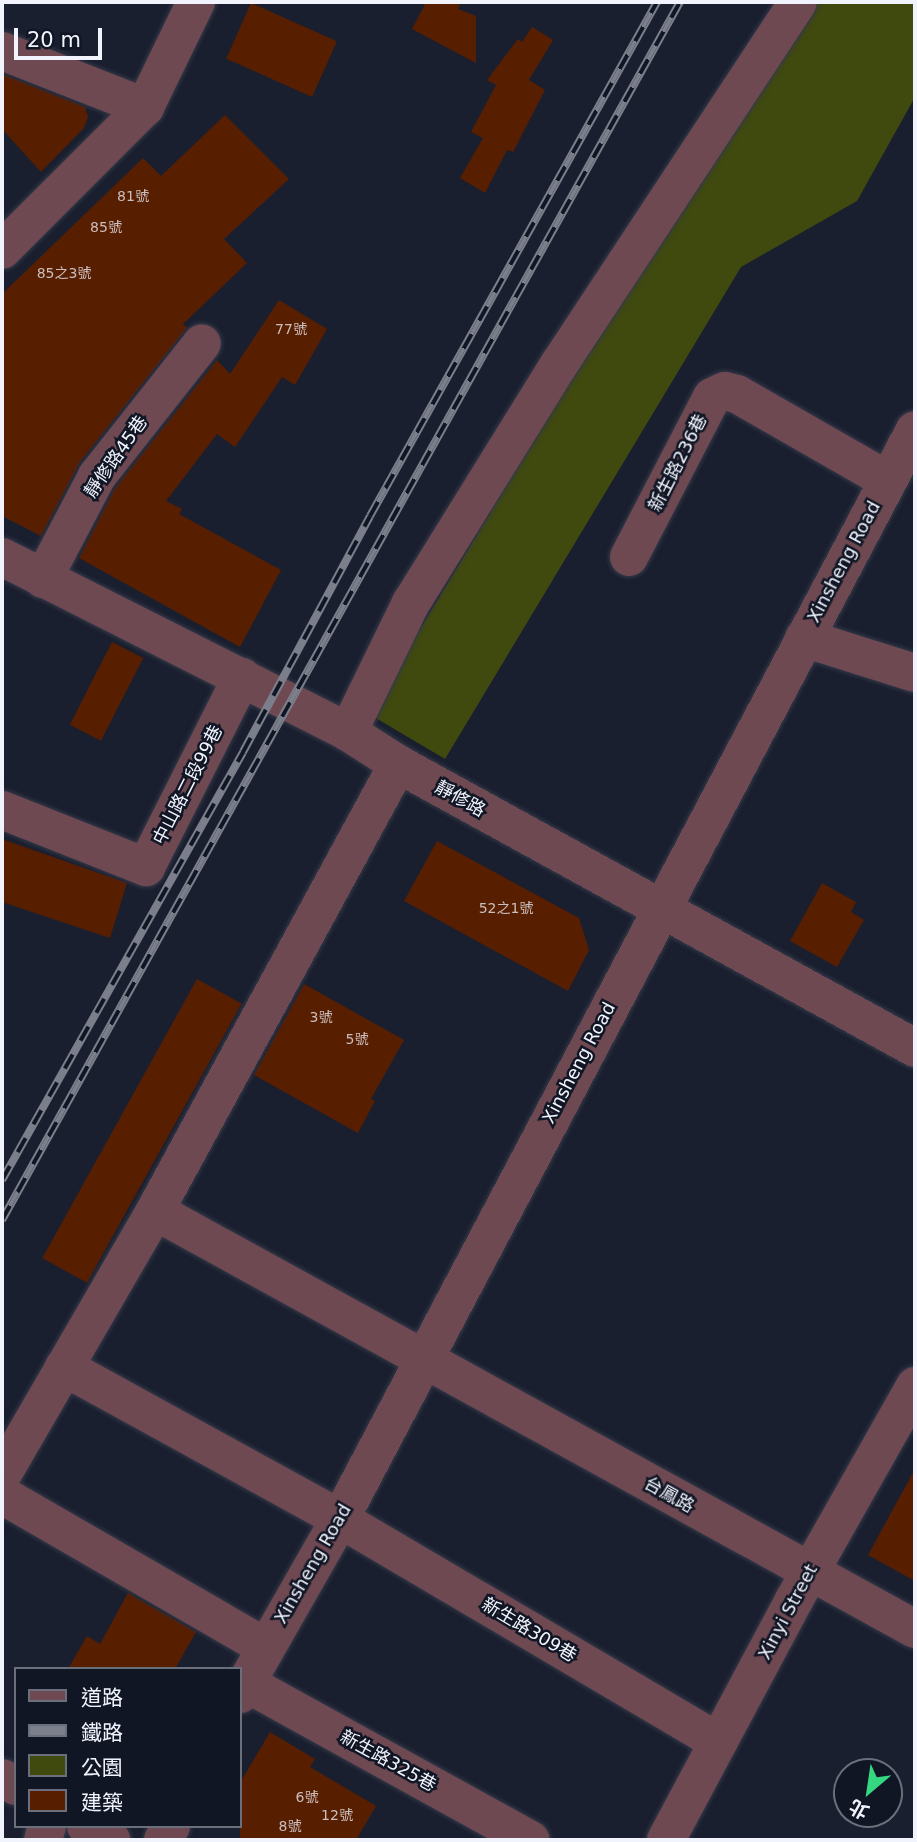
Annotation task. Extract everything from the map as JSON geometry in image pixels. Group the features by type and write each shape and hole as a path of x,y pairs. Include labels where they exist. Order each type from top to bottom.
{"street":[{"path":"2,250 145,107 196,2"},
{"path":"348,732 411,603 560,363 798,2"},
{"path":"2,51 145,107"},
{"name":"靜修路45巷","path":"43,579 97,476 202,343"},
{"name":"新生路236巷","path":"629,557 712,397 725,391 905,456"},
{"name":"Xinsheng Road","path":"243,1688 340,1519 804,638 905,456"},
{"name":"靜修路","path":"2,557 348,732 398,764 660,909 914,1043"},
{"path":"804,638 915,673"},
{"name":"中山路二段99巷","path":"2,810 146,867 242,677"},
{"path":"2,1475 155,1211 398,764"},
{"name":"台鳳路","path":"155,1211 423,1361 915,1629"},
{"name":"新生路309巷","path":"64,1367 340,1519 719,1742"},
{"name":"Xinyi Street","path":"666,1840 810,1572 915,1386"},
{"path":"2,1495 265,1647"},
{"name":"新生路325巷","path":"243,1688 530,1840"},
{"path":"90,1828 111,1840"}],"green space":[{"path":"818,2 915,2 915,97 857,201 741,267 445,759 369,714 564,390"}],"building":[{"path":"426,2 461,2 458,9 476,16 476,63 412,29"},
{"path":"251,3 337,41 312,97 226,59"},
{"path":"532,27 553,40 529,80 545,90 513,152 507,150 485,193 460,178 483,138 471,132 496,85 487,80 518,39 522,42"},
{"path":"2,74 85,107 88,117 84,128 41,172 2,129"},
{"path":"225,115 289,179 224,239 247,263 183,324 187,328 80,462 41,536 2,516 2,294 143,158 161,176"},
{"path":"279,300 327,329 295,385 282,377 235,447 217,434 166,501 182,509 179,514 281,570 240,647 79,558 115,488 217,360 230,374"},
{"path":"112,642 143,658 101,741 70,725"},
{"path":"2,839 127,883 110,938 2,902"},
{"path":"437,841 579,918 589,950 568,991 404,901"},
{"path":"822,883 856,902 851,912 864,920 837,967 790,941"},
{"path":"197,979 242,1004 87,1283 42,1258"},
{"path":"304,984 404,1040 371,1099 375,1101 358,1133 254,1075"},
{"path":"915,1469 915,1581 868,1555"},
{"path":"128,1593 196,1632 176,1667 69,1667 87,1636 100,1644"},
{"path":"270,1732 315,1759 310,1767 376,1806 356,1840 240,1840 242,1780"}],"railway":[{"path":"2,1180 243,752 370,516 657,2"},
{"path":"2,1220 680,2"}]}
